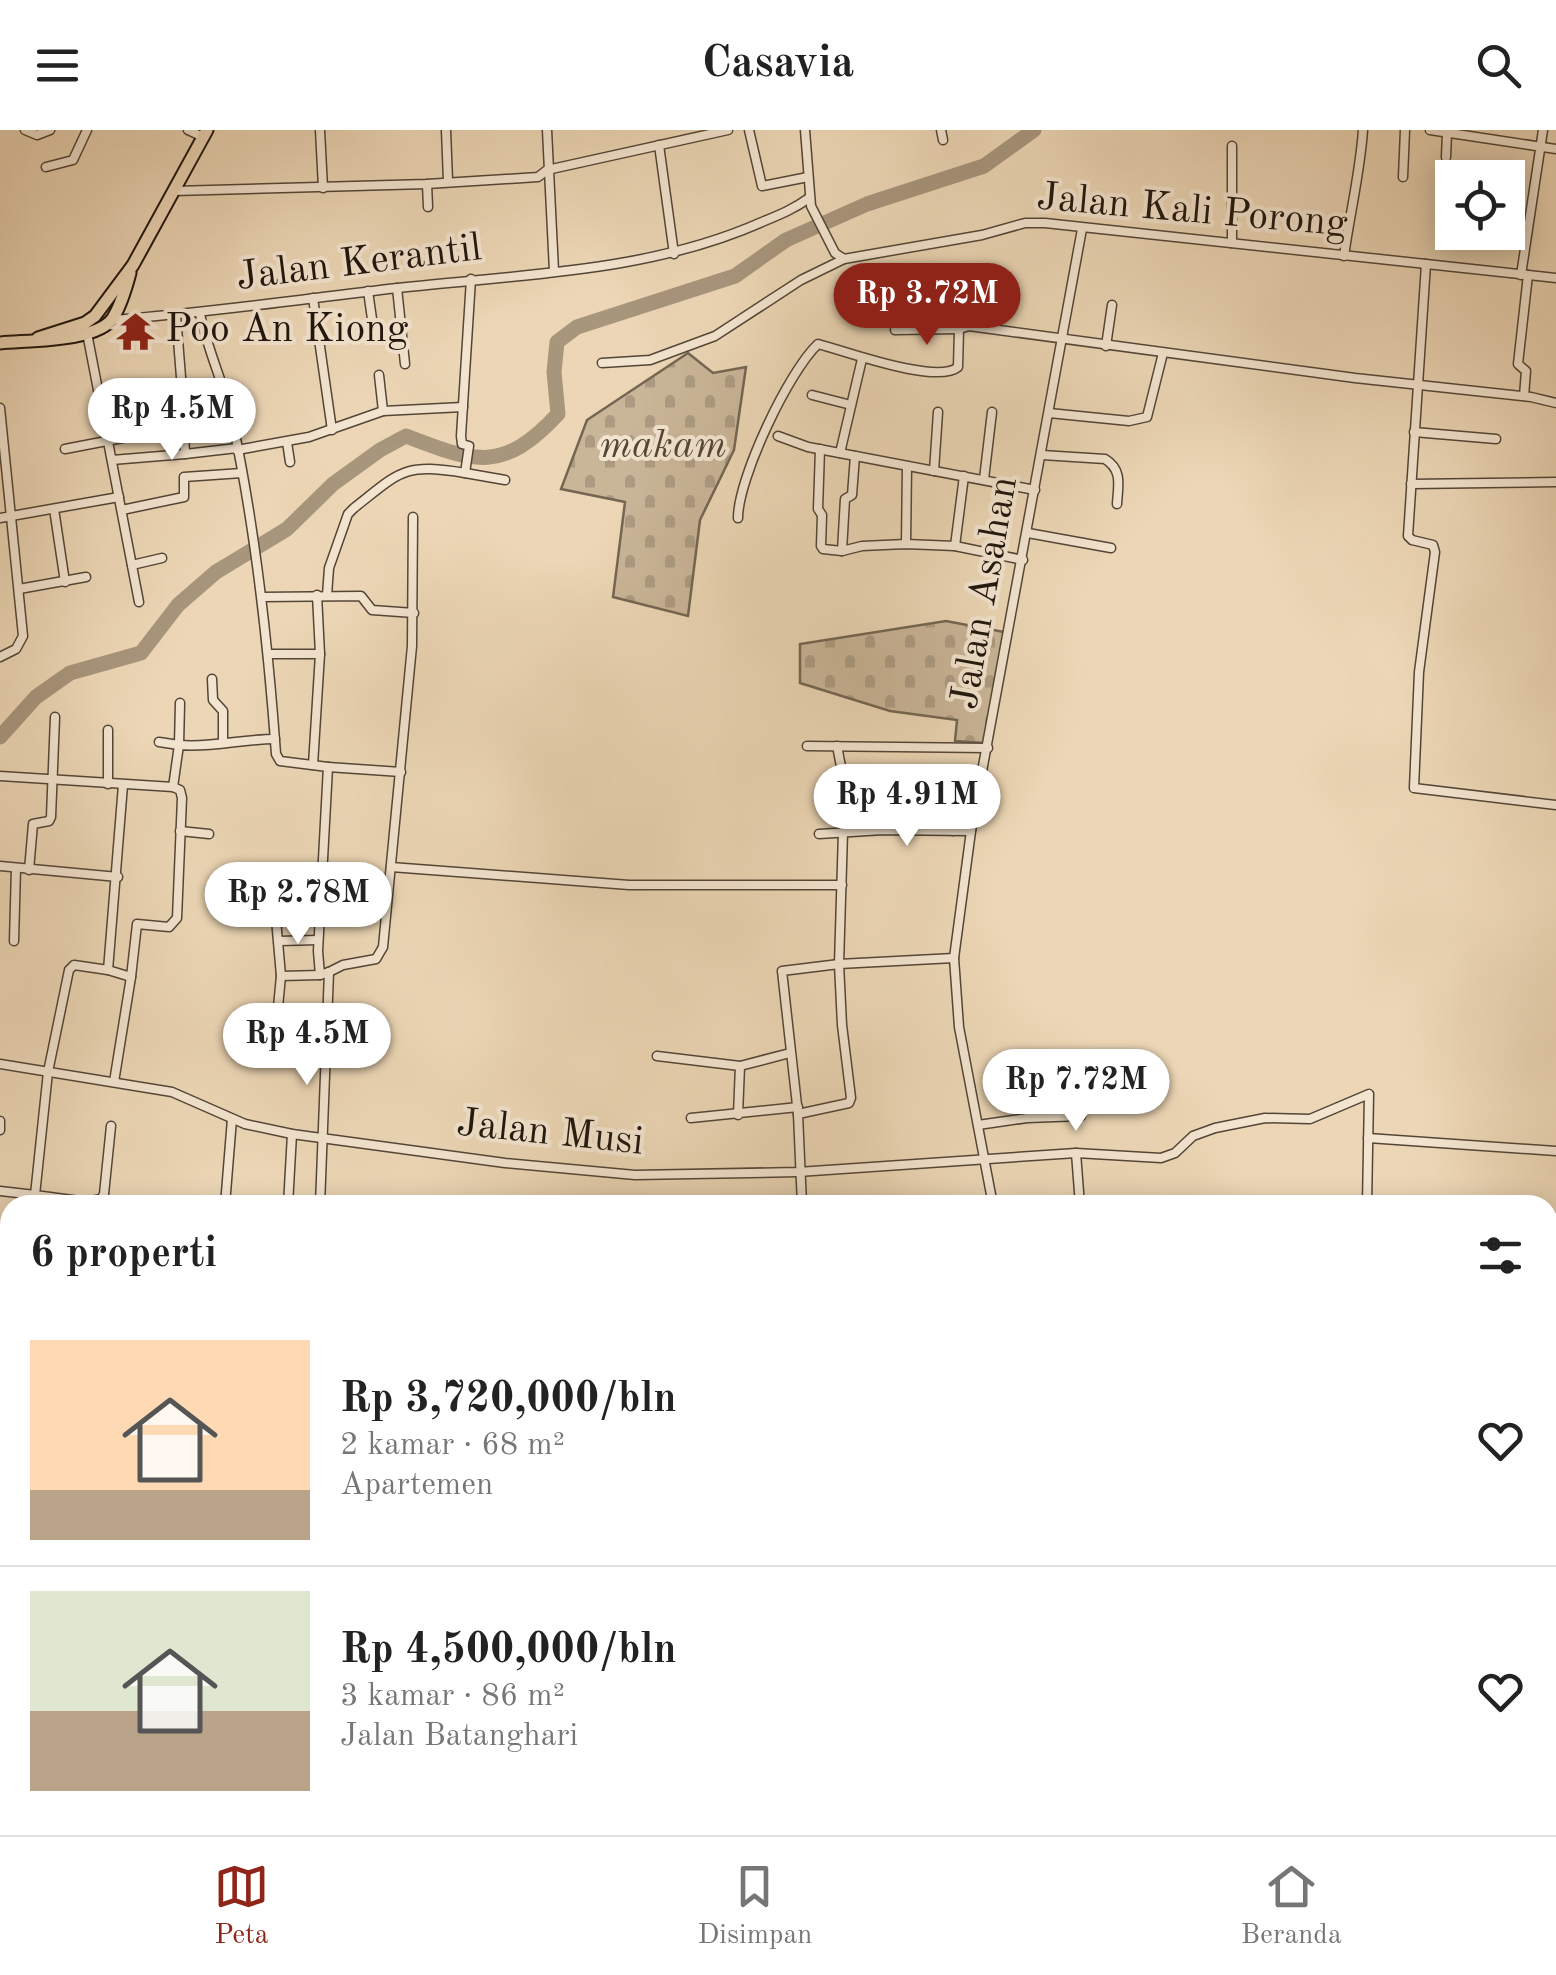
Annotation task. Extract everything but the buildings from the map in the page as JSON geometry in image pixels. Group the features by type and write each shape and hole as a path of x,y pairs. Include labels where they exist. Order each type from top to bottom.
{"main road":[{"path":"38,338 86,323 95,316 133,264 205,134"},
{"path":"0,342 87,333 112,320 133,264"}],"street":[{"path":"25,130 37,135 50,130"},
{"path":"46,168 74,160 87,130"},
{"path":"188,130 205,134"},
{"path":"320,130 323,188"},
{"path":"446,130 448,181"},
{"path":"547,130 554,271"},
{"path":"174,190 323,188 538,177 547,170 728,130"},
{"path":"749,130 762,186 808,177"},
{"path":"805,130 810,202 836,252 844,259"},
{"path":"1344,256 1360,171 1362,130"},
{"path":"1403,177 1405,130"},
{"path":"1430,130 1556,149"},
{"path":"1524,396 1526,371 1518,364 1524,275 1543,130"},
{"path":"1446,157 1448,133"},
{"path":"659,145 674,254"},
{"path":"1232,146 1232,243"},
{"path":"428,206 432,184"},
{"name":"Jalan Kerantil","path":"112,320 200,314 470,279 642,262 740,233 810,202"},
{"name":"Jalan Kali Porong","path":"602,363 644,362 702,342 742,321 800,280 844,259 1025,223 1556,278"},
{"name":"Jalan Asahan","path":"991,1195 959,1027 954,958 972,832 1082,229"},
{"path":"1426,264 1408,536 1435,548 1420,672 1414,788 1556,805"},
{"path":"466,471 469,446 462,443 470,279"},
{"path":"397,288 406,364"},
{"path":"368,292 373,326"},
{"path":"314,298 332,430"},
{"path":"1106,346 1112,306"},
{"path":"200,314 206,346 226,398 242,472 259,572 280,761 401,772"},
{"path":"122,510 184,497 183,402 176,316"},
{"path":"895,330 969,326 1062,341 1524,396 1556,404"},
{"path":"738,518 741,490 764,434 815,346 824,345 862,359 953,372 958,366 959,329"},
{"path":"87,333 139,602"},
{"path":"1049,413 1129,421 1148,416 1163,352"},
{"path":"840,453 862,359"},
{"path":"379,375 383,411"},
{"path":"812,396 851,404"},
{"path":"183,402 226,398"},
{"path":"112,460 287,442 383,411 463,406"},
{"path":"0,408 5,518 19,589 21,643 9,655 0,656"},
{"path":"934,471 938,412"},
{"path":"984,479 992,412"},
{"path":"1414,432 1496,439"},
{"path":"65,449 144,434"},
{"path":"778,436 820,449 1035,490"},
{"path":"287,442 290,462"},
{"path":"820,449 818,509 822,515 823,549 842,551 906,544 956,546 1023,560"},
{"path":"1042,454 1105,459 1114,464 1118,473 1116,504"},
{"path":"842,551 845,500 852,495 855,456"},
{"path":"906,544 907,466"},
{"path":"327,594 329,568 348,514 400,472 428,468 504,480"},
{"path":"184,476 242,472"},
{"path":"956,546 964,476"},
{"path":"1411,484 1556,482"},
{"path":"5,518 119,498"},
{"path":"54,509 65,582"},
{"path":"280,976 325,974 380,955 414,613 413,517"},
{"path":"1028,533 1112,548"},
{"path":"132,565 162,558"},
{"path":"19,589 86,576"},
{"path":"314,765 320,654 316,595"},
{"path":"262,597 362,596 372,610 414,613"},
{"path":"268,654 320,654"},
{"path":"212,679 212,700 224,711 223,744"},
{"path":"173,788 180,703"},
{"path":"29,870 34,824 49,821 55,717"},
{"path":"108,730 108,784"},
{"path":"159,742 201,747 234,740 275,739"},
{"path":"807,746 988,748"},
{"path":"691,1118 840,1108 851,1098 839,964 846,797 837,746"},
{"path":"321,1195 325,974 318,940 328,767"},
{"path":"0,776 180,790 176,918 169,927 137,924 114,1082"},
{"path":"108,970 123,785"},
{"path":"954,803 954,831"},
{"path":"180,831 209,834"},
{"path":"819,834 972,832"},
{"path":"0,866 118,877"},
{"path":"391,866 629,885 842,886"},
{"path":"14,940 16,868"},
{"path":"267,1059 280,976 276,919"},
{"path":"279,941 318,940"},
{"path":"801,1195 798,1111 782,971 954,958"},
{"path":"35,1194 48,1072 71,966 108,970 131,978"},
{"path":"657,1056 740,1066 790,1053"},
{"name":"Jalan Musi","path":"0,1064 172,1092 232,1119 292,1134 505,1163 634,1175 798,1172 1076,1153 1173,1155 1184,1141 1215,1128 1264,1118 1310,1119 1369,1094 1368,1138"},
{"path":"738,1115 740,1066"},
{"path":"978,1125 1080,1116"},
{"path":"226,1195 232,1119"},
{"path":"0,1121 0,1130"},
{"path":"103,1195 111,1126"},
{"path":"289,1195 292,1134"},
{"path":"1367,1195 1368,1138 1556,1151"},
{"path":"1076,1153 1079,1195"},
{"path":"0,1191 41,1195"}],"green space":[{"name":"makam","path":"688,353 713,373 746,367 734,450 700,520 688,616 613,597 625,502 561,489 587,420"},
{"path":"946,621 1004,632 984,743 955,741 957,720 890,711 800,683 800,644"}],"waterway":[{"path":"0,737 36,697 70,673 141,653 178,605 216,572 287,529 333,484 380,450 406,436 470,456 504,454 521,446 558,414 554,372 557,342 577,327 735,276 786,240 867,204 984,166 1034,130"}],"place":[{"name":"Poo An Kiong","path":"135,331"}]}
